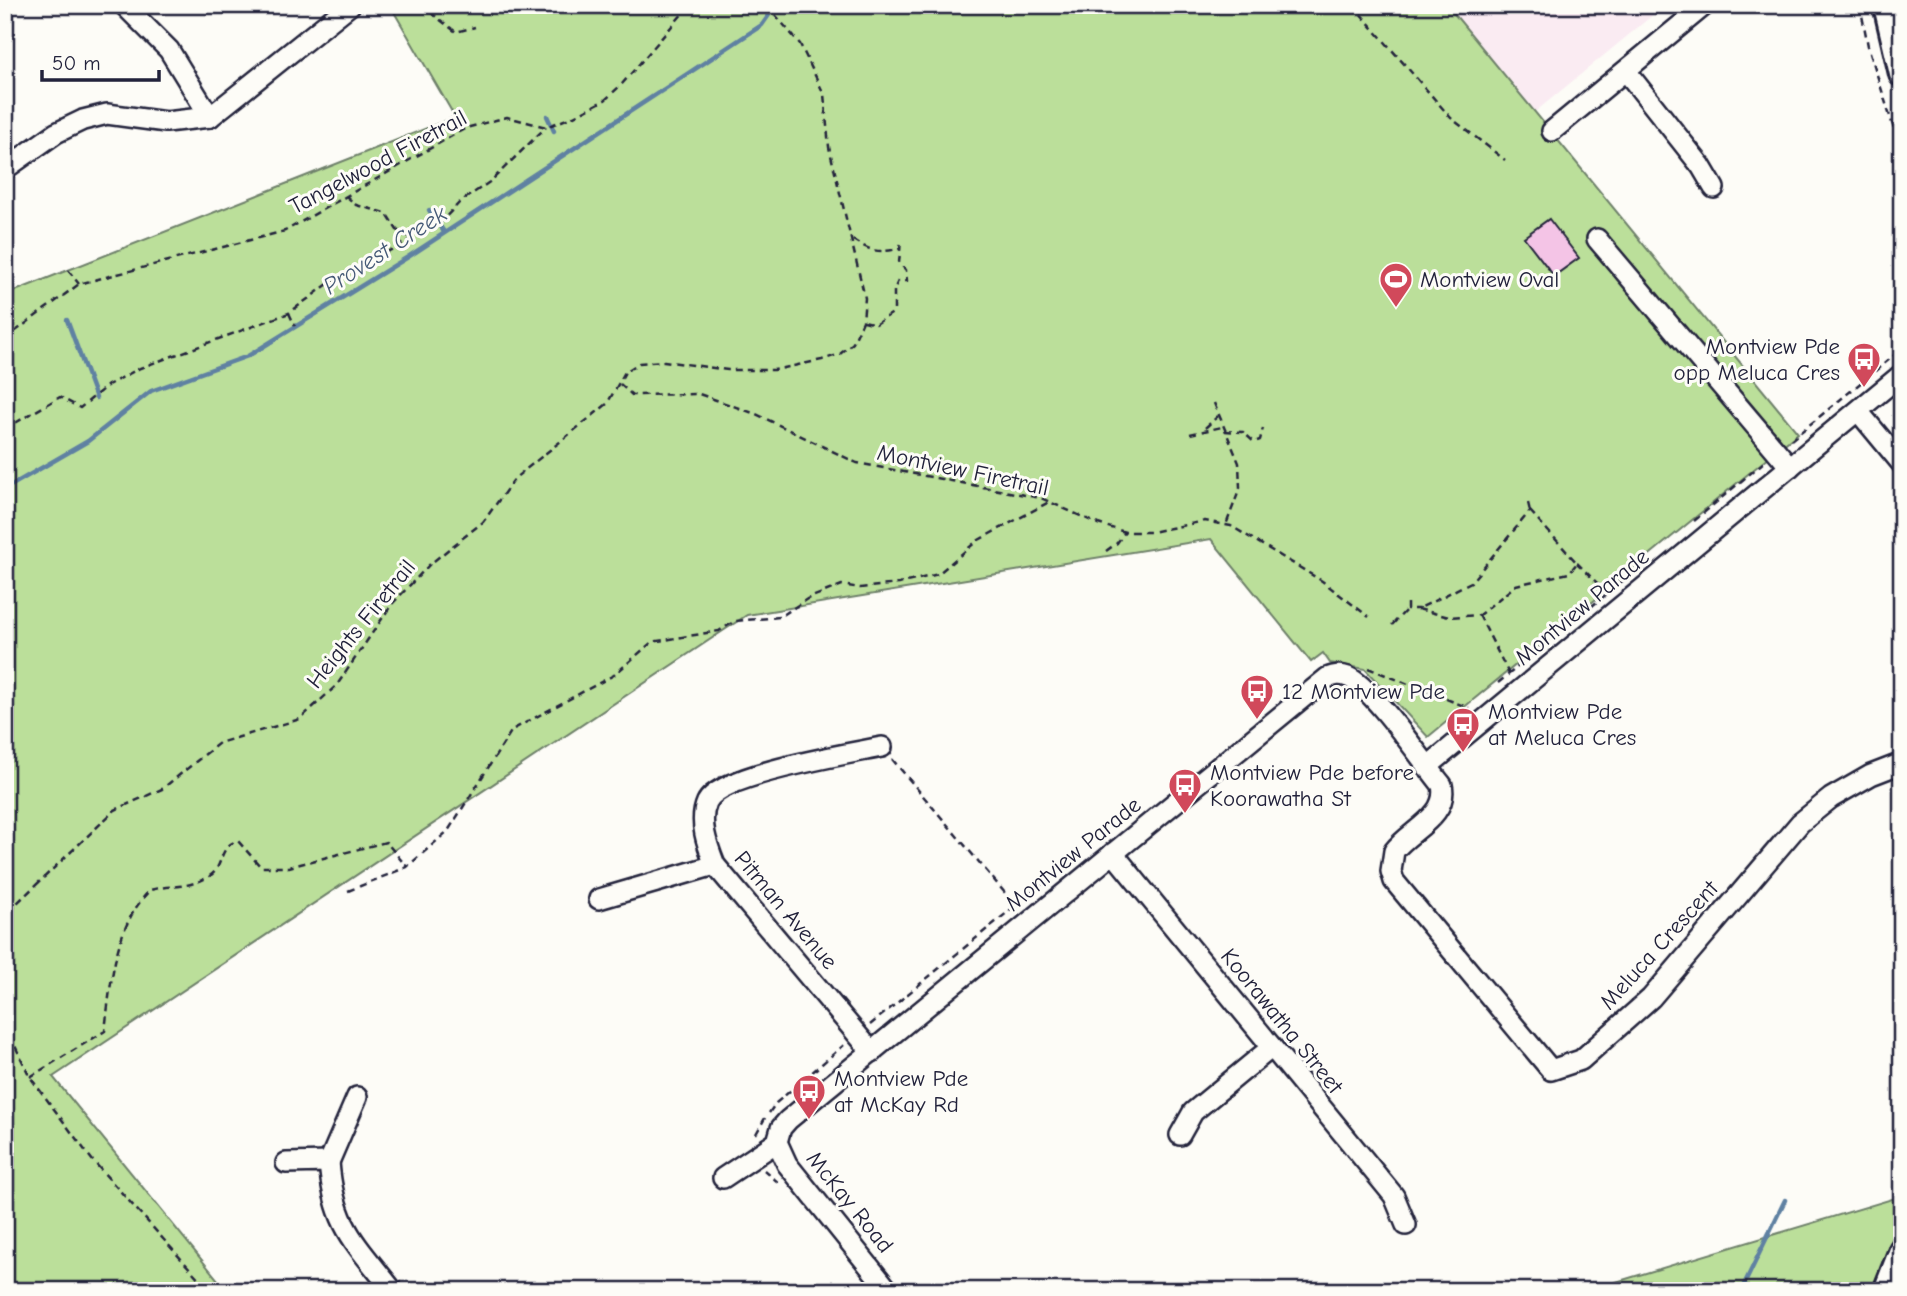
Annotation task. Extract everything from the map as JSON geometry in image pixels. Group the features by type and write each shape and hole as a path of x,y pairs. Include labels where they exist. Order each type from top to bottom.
{"main road":[{"path":"1886,5 1901,66"},
{"path":"1886,1291 1902,1250"}],"street":[{"path":"124,5 169,50 210,117"},
{"path":"5,169 56,134 83,120 107,114 166,122 210,117 349,5"},
{"path":"1552,131 1705,5"},
{"path":"1626,71 1714,188"},
{"path":"1597,239 1783,460"},
{"name":"Montview Parade","path":"723,1178 777,1142 781,1128 789,1121 1327,678 1338,674 1350,678 1367,692 1427,767 1783,460 1858,411 1902,374"},
{"path":"1858,411 1902,464"},
{"name":"Pitman Avenue","path":"872,1052 715,865 707,845 704,824 707,803 714,792 738,779 881,747"},
{"name":"Meluca Crescent","path":"1427,767 1442,785 1443,803 1394,851 1391,871 1394,881 1551,1070 1581,1060 1651,998 1800,823 1851,786 1902,763"},
{"name":"Koorawatha Street","path":"1113,853 1394,1196 1406,1225"},
{"path":"599,898 715,865"},
{"path":"1180,1135 1193,1112 1272,1047"},
{"path":"357,1097 329,1162 331,1196 344,1229 393,1291"},
{"name":"McKay Road","path":"777,1142 788,1164 889,1291"},
{"path":"286,1163 329,1162"}],"path":[{"path":"421,5 456,32 475,27"},
{"path":"5,429 60,397 80,408 108,385 140,368 289,313 328,284 439,224 460,202 491,181 546,127 605,100 690,5"},
{"path":"620,384 625,372 639,363 664,361 728,370 774,370 822,360 840,354 853,343 863,321 865,298 829,147 824,94 800,44 767,5"},
{"path":"1353,5 1451,118 1505,160"},
{"path":"1860,5 1868,46 1902,155"},
{"name":"Tangelwood Firetrail","path":"79,284 285,231 466,128 507,117 546,127"},
{"path":"346,196 356,205 386,213 397,230 411,238"},
{"path":"851,239 865,248 887,254 901,248"},
{"path":"863,321 876,324 894,312 894,290 898,281 907,281 906,270 899,263 901,239"},
{"path":"5,339 79,284 68,270"},
{"path":"289,313 295,326"},
{"path":"1688,529 1783,460 1902,349"},
{"name":"Montview Firetrail","path":"620,384 632,395 699,394 756,414 857,463 1049,502 1125,532 1151,532 1205,522 1226,525 1322,580 1369,617"},
{"name":"Heights Firetrail","path":"5,923 16,904 115,810 162,789 219,743 300,719 337,685 392,604 430,564 483,523 515,478 607,404 620,384"},
{"path":"1214,403 1239,463 1240,488 1226,525"},
{"path":"1205,429 1218,416"},
{"path":"1190,435 1205,429 1223,429 1243,432 1254,443 1260,440 1263,428"},
{"path":"348,891 407,867 448,831 512,730 614,675 652,642 719,631 735,621 780,617 807,599 842,585 860,588 899,584 938,574 977,541 1049,502"},
{"path":"1528,503 1530,511 1607,593"},
{"path":"1418,609 1471,582 1530,511"},
{"path":"1107,551 1118,543 1125,532"},
{"path":"1489,691 1650,560"},
{"path":"1407,609 1449,617 1479,615 1516,585 1569,573 1577,563"},
{"path":"1392,625 1407,609 1407,603"},
{"path":"1479,615 1509,674"},
{"path":"1357,664 1468,708 1478,700"},
{"path":"881,747 1016,906"},
{"path":"30,1077 105,1031 121,930 135,905 150,891 181,889 211,876 219,867 223,849 231,843 238,841 245,845 261,867 289,867 386,842 407,867"},
{"path":"5,1025 30,1077 93,1161 210,1291"}],"shaded area":[{"path":"1447,5 1665,5 1535,112"}],"green space":[{"path":"390,5 618,5 622,9 628,5 1447,5 1798,433 1428,737 1365,669 1330,663 1323,653 1311,662 1211,539 747,615 53,1077 227,1291 5,1291 5,295 455,117"},
{"path":"1902,1196 1902,1291 1586,1291"}],"building":[{"path":"1549,219 1579,258 1554,276 1524,237"}],"waterway":[{"name":"Provest Creek","path":"5,489 88,441 151,391 248,356 408,257 762,25 769,15"},
{"path":"547,116 554,131"},
{"path":"429,210 444,232"},
{"path":"67,320 96,398"},
{"path":"1741,1291 1785,1200"}],"place":[{"name":"Montview Oval","path":"1396,309"},
{"name":"Montview Pde opp Meluca Cres","path":"1864,389"},
{"name":"12 Montview Pde","path":"1257,721"},
{"name":"Montview Pde at Meluca Cres","path":"1463,754"},
{"name":"Montview Pde before Koorawatha St","path":"1185,815"},
{"name":"Montview Pde at McKay Rd","path":"809,1121"}]}
